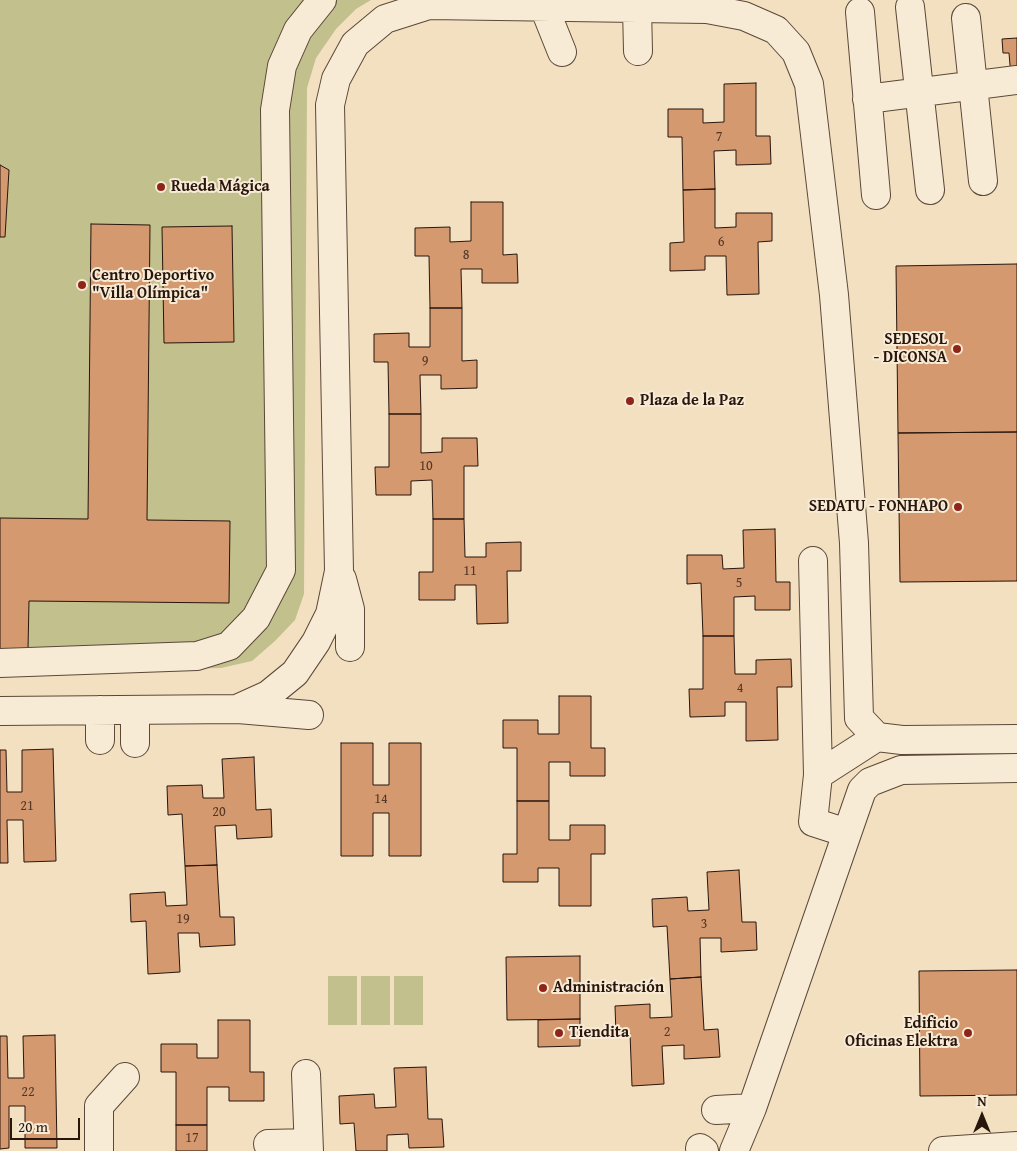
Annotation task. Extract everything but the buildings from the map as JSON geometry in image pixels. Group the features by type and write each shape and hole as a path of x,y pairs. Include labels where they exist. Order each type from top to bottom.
{"street":[{"path":"0,663 197,656 229,646 256,618 281,570 275,110 282,66 298,30 322,0"},
{"path":"237,709 268,694 295,673 316,642 330,614 339,571 330,105 336,79 355,44 385,19 429,6 707,9 744,16 776,30 796,52 809,84 834,296 854,543 859,718 877,737"},
{"path":"544,7 562,52"},
{"path":"910,7 930,190"},
{"path":"637,8 638,51"},
{"path":"860,12 876,195"},
{"path":"966,18 984,181"},
{"path":"867,99 1017,80"},
{"path":"814,561 818,775 814,822 847,833"},
{"path":"339,571 350,609 350,647"},
{"path":"0,711 237,709 309,715"},
{"path":"100,710 100,740"},
{"path":"135,710 135,743"},
{"path":"818,775 877,737 902,740 1017,740"},
{"path":"734,1151 752,1108 862,790 870,782 902,770 1017,768"},
{"path":"268,1143 309,1147 306,1074"},
{"path":"99,1151 99,1106 125,1077"},
{"path":"716,1110 752,1108"},
{"path":"943,1151 1002,1148"}],"shaded area":[{"name":"Centro Deportivo \"Villa Olímpica\"","path":"0,0 371,0 356,9 336,29 316,58 307,88 304,594 295,620 252,661 221,668 0,673"},
{"path":"328,976 357,976 357,1025 328,1025"},
{"path":"361,976 390,976 390,1025 361,1025"},
{"path":"394,976 423,976 423,1025 394,1025"}],"place":[{"name":"Rueda Mágica","path":"161,187"},
{"name":"Centro Deportivo \"Villa Olímpica\"","path":"82,285"},
{"name":"SEDESOL - DICONSA","path":"957,349"},
{"name":"Plaza de la Paz","path":"630,401"},
{"name":"SEDATU - FONHAPO","path":"958,507"},
{"name":"Administración","path":"543,988"},
{"name":"Tiendita","path":"559,1033"},
{"name":"Edificio Oficinas Elektra","path":"968,1033"}]}
